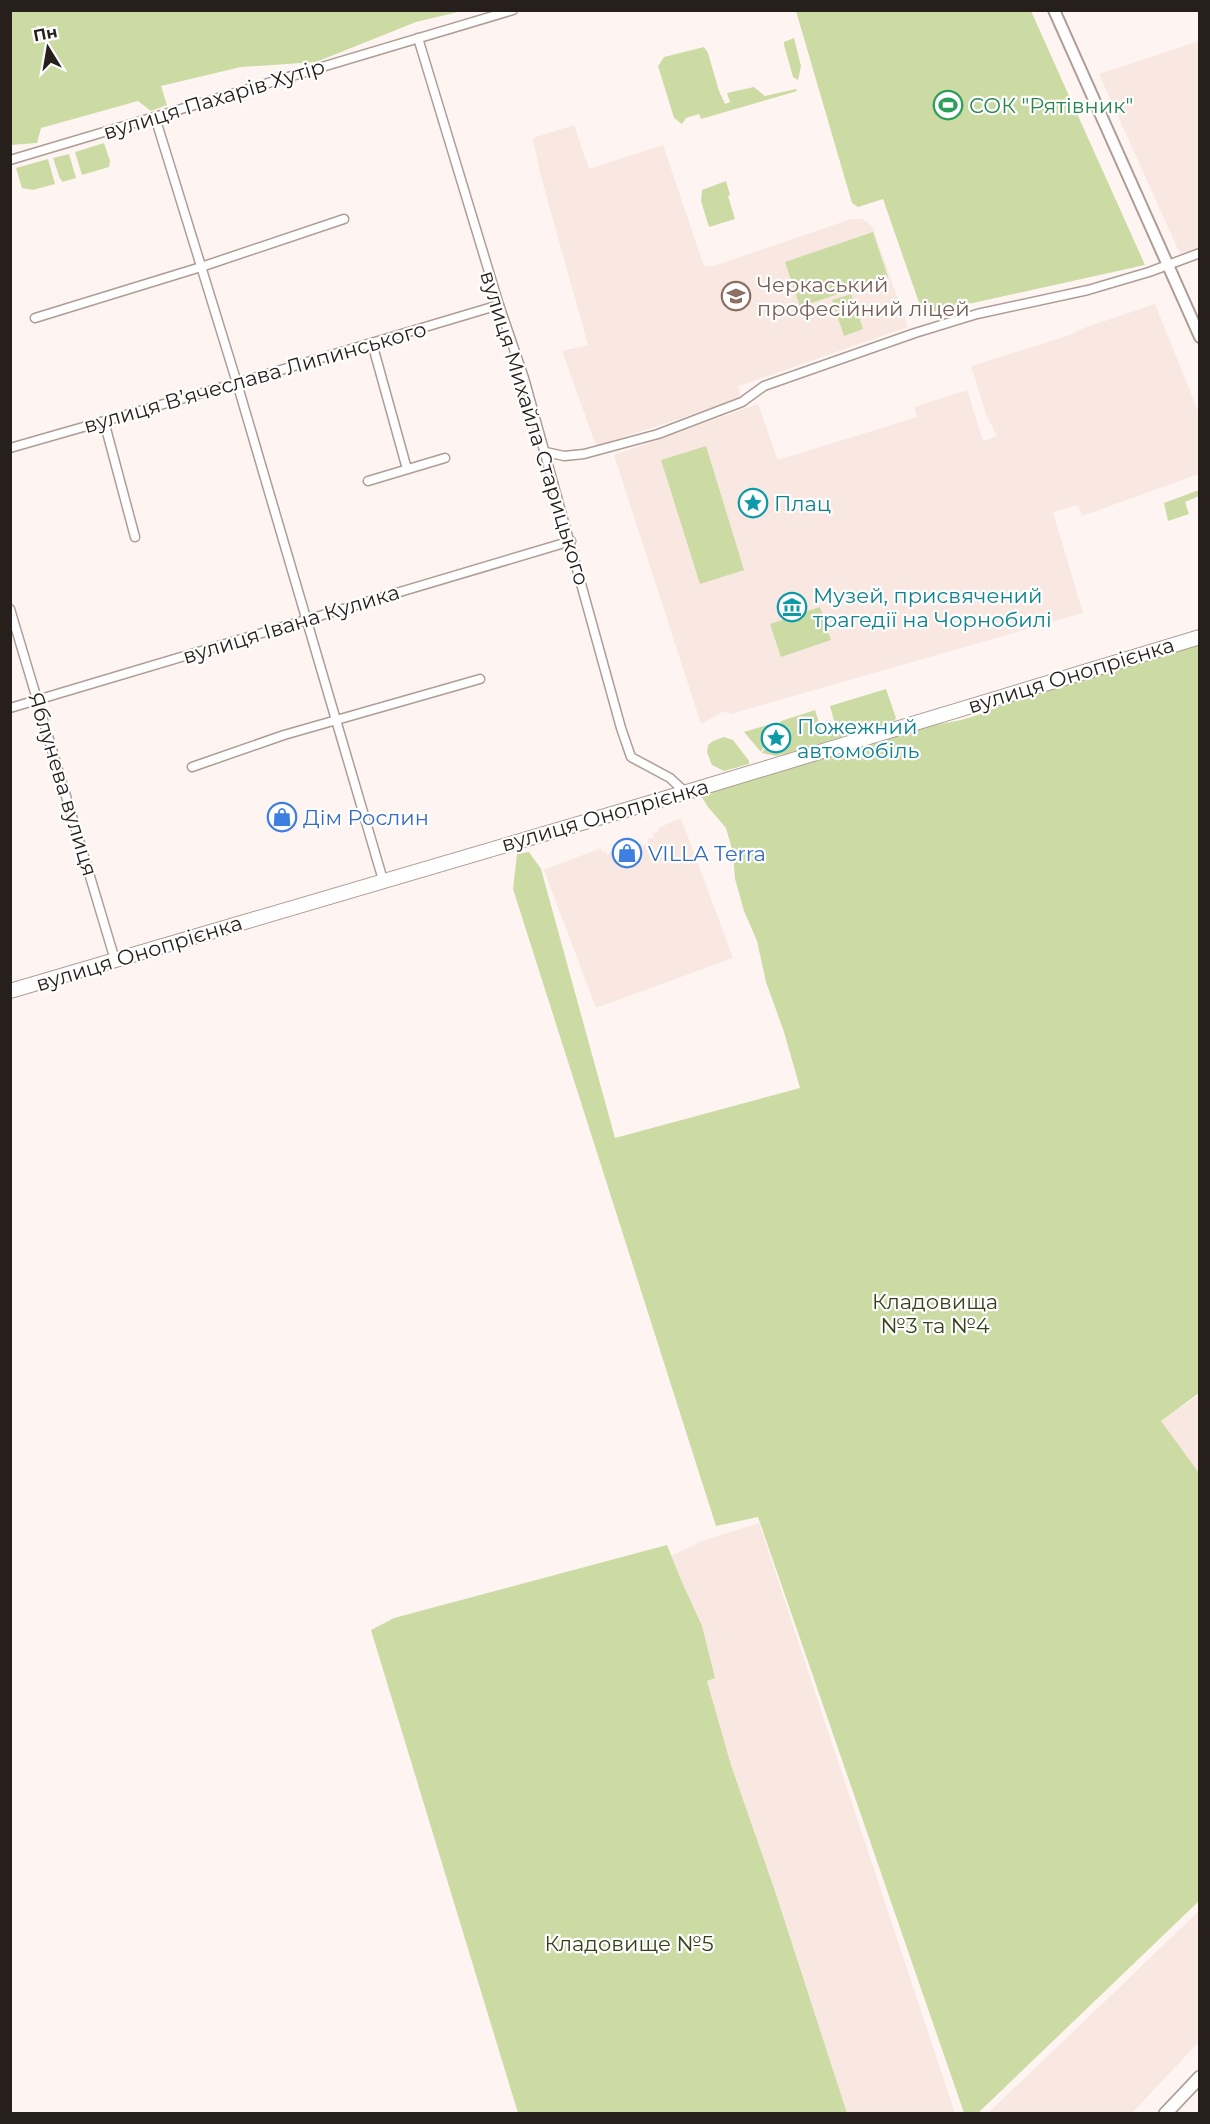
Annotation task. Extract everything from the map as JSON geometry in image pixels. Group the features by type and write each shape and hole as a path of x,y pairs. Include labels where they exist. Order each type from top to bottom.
{"main road":[{"name":"вулиця Онопрієнка","path":"10,991 1200,637"},
{"path":"1165,2114 1200,2077"}],"street":[{"name":"вулиця Пахарів Хутір","path":"10,160 513,10"},
{"path":"1054,10 1200,337"},
{"name":"вулиця Михайла Старицького","path":"418,38 546,452 621,728 632,757 670,778 685,792"},
{"path":"155,117 308,619 383,880"},
{"path":"35,318 201,267 344,219"},
{"path":"546,452 555,455 584,454 637,441 742,402 765,386 915,333 977,314 1088,290 1149,272 1200,253"},
{"name":"вулиця Вʼячеслава Липинського","path":"10,448 499,305"},
{"path":"372,343 407,469"},
{"path":"104,421 135,537"},
{"path":"368,481 445,458"},
{"name":"вулиця Івана Кулика","path":"10,708 571,541"},
{"name":"Яблунева вулиця","path":"10,609 115,960"},
{"path":"192,767 275,738 480,680"}],"shaded area":[{"path":"1199,41 1199,248 1180,254 1099,74"},
{"name":"Черкаський професійний ліцей","path":"574,125 589,169 663,145 704,266 714,266 851,219 863,219 872,226 908,327 739,386 740,399 596,446 562,351 588,345 540,173 533,138"},
{"path":"1155,304 1199,413 1199,474 1082,516 1078,505 1053,512 1083,613 731,714 724,711 701,724 614,455 758,404 778,460 917,417 914,407 967,390 983,441 997,436 987,417 971,366 1070,335 1081,329"},
{"path":"681,818 733,958 596,1008 544,870 601,848 602,852 606,851 607,855 642,843 643,845 648,843 647,839 654,837 652,833 659,832 658,828"},
{"path":"1199,1395 1199,1473 1160,1421"},
{"path":"759,1523 955,2113 847,2113 775,1891 731,1765 707,1681 715,1677 669,1557 702,1541"},
{"path":"1199,1911 1199,2042 1132,2113 988,2113"}],"green space":[{"path":"10,11 462,11 416,22 316,62 241,67 161,86 167,105 151,111 138,101 41,128 37,143 11,145"},
{"name":"СОК \"Рятівник\"","path":"796,11 1031,11 1145,265 923,314 883,199 858,207 852,203"},
{"path":"794,38 801,66 798,80 793,77 784,45 784,42"},
{"path":"704,47 725,104 730,102 727,93 754,87 765,96 796,89 797,91 701,119 699,114 686,118 682,124 674,118 658,66 664,57"},
{"path":"104,143 110,161 109,167 82,175 75,152"},
{"path":"69,154 76,178 62,182 53,158"},
{"path":"48,159 55,184 33,190 22,188 16,168"},
{"path":"726,181 735,219 709,227 701,201 702,190"},
{"path":"873,232 888,277 800,307 785,262"},
{"path":"851,294 863,329 844,336 832,300"},
{"path":"706,446 744,570 700,584 661,460"},
{"path":"1199,490 1199,496 1185,502 1189,514 1168,521 1164,503"},
{"path":"820,607 831,640 781,657 770,624"},
{"name":"Кладовища №3 та №4","path":"1199,643 1199,1393 1161,1421 1199,1473 1199,1901 978,2113 964,2113 758,1517 716,1526 513,889 517,854 529,852 541,869 615,1138 800,1088 784,1032 766,982 757,941 744,911 735,879 733,853 726,828 700,794 928,725 972,717 1012,700"},
{"path":"886,689 896,718 894,721 789,753 776,756 762,753 768,743 775,746 784,732 777,727 781,721 815,710 823,735 837,732 830,706"},
{"path":"778,722 761,752 744,732"},
{"path":"724,737 733,740 749,764 724,771 712,765 707,752 708,745"},
{"name":"Кладовище №5","path":"667,1545 702,1626 715,1678 707,1681 731,1765 775,1891 847,2113 518,2113 371,1630 394,1618"}],"place":[{"name":"СОК \"Рятівник\"","path":"948,105"},
{"name":"Черкаський професійний ліцей","path":"736,296"},
{"name":"Плац","path":"753,503"},
{"name":"Музей, присвячений трагедії на Чорнобилі","path":"792,607"},
{"name":"Пожежний автомобіль","path":"776,738"},
{"name":"Дім Рослин","path":"282,817"},
{"name":"VILLA Terra","path":"627,853"}]}
